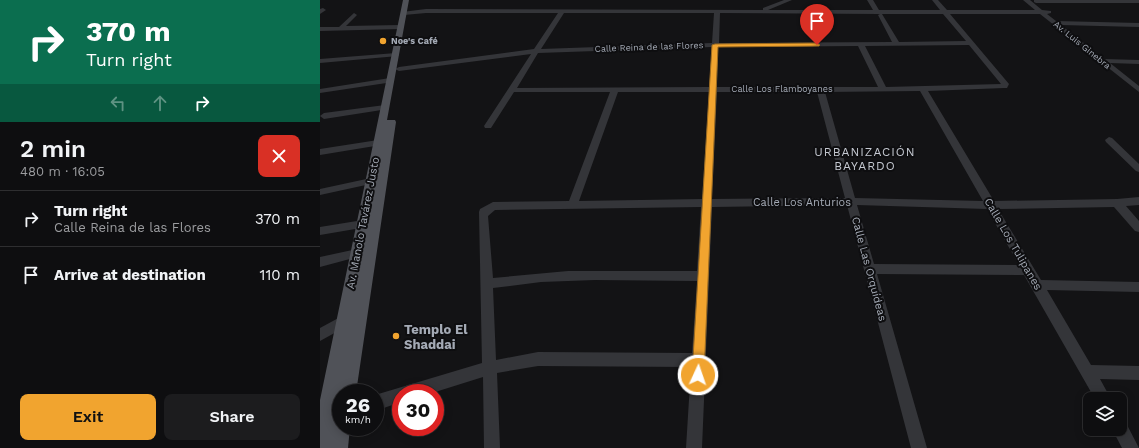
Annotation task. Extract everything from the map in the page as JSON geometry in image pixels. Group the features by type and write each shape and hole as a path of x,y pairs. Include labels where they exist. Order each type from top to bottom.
{"main road":[{"name":"Av. Manolo Tavárez Justo","path":"320,447 400,29 406,9 411,0"},
{"name":"Av. Manolo Tavárez Justo","path":"347,384 399,69 406,9"},
{"path":"338,448 340,436"}],"street":[{"path":"757,11 788,0"},
{"path":"870,0 897,44"},
{"path":"935,0 971,43"},
{"name":"Av. Luis Ginebra","path":"1026,0 1106,61 1139,84"},
{"path":"1035,0 1139,1"},
{"name":"Av. Luis Ginebra","path":"1035,0 1065,24 1139,90"},
{"path":"406,9 426,11 562,11 626,8 717,11 879,13 944,11 1049,12"},
{"path":"488,126 562,11"},
{"path":"694,448 717,11"},
{"path":"340,29 354,15"},
{"path":"1055,23 1139,25"},
{"path":"321,30 400,29"},
{"path":"368,32 400,29"},
{"name":"Calle Reina de las Flores","path":"399,69 536,51 715,45 971,43"},
{"name":"Calle Los Flamboyanes","path":"511,90 923,89 1004,86 1005,84 971,43"},
{"path":"861,45 883,89"},
{"path":"320,61 396,55"},
{"path":"1106,61 1139,62"},
{"path":"320,91 390,80"},
{"name":"Calle Las Orquídeas","path":"820,89 919,448"},
{"name":"Calle Los Tulipanes","path":"923,89 1099,392"},
{"path":"573,204 614,90"},
{"path":"324,116 385,107"},
{"path":"1109,140 1139,169"},
{"path":"320,152 378,143"},
{"path":"320,192 371,180"},
{"name":"Calle Los Anturios","path":"487,284 483,216 484,212 488,209 500,205 851,201 991,205 1117,203 1139,201"},
{"path":"1117,203 1139,228"},
{"path":"320,231 363,224"},
{"path":"320,262 357,253"},
{"path":"870,270 1028,270"},
{"path":"492,448 487,284 521,278 548,276 703,276"},
{"path":"1037,285 1139,287"},
{"path":"320,336 344,321"},
{"path":"438,384 490,368 538,359 698,360"},
{"path":"1087,372 1139,373"},
{"path":"1124,436 1131,448"}],"place":[{"name":"Noe's Café","path":"383,41"},
{"name":"Templo El Shaddai","path":"396,336"}],"district":[{"name":"URBANIZACIÓN BAYARDO","path":"865,159"}],"route":[{"path":"698,375 715,45 817,45"}]}
